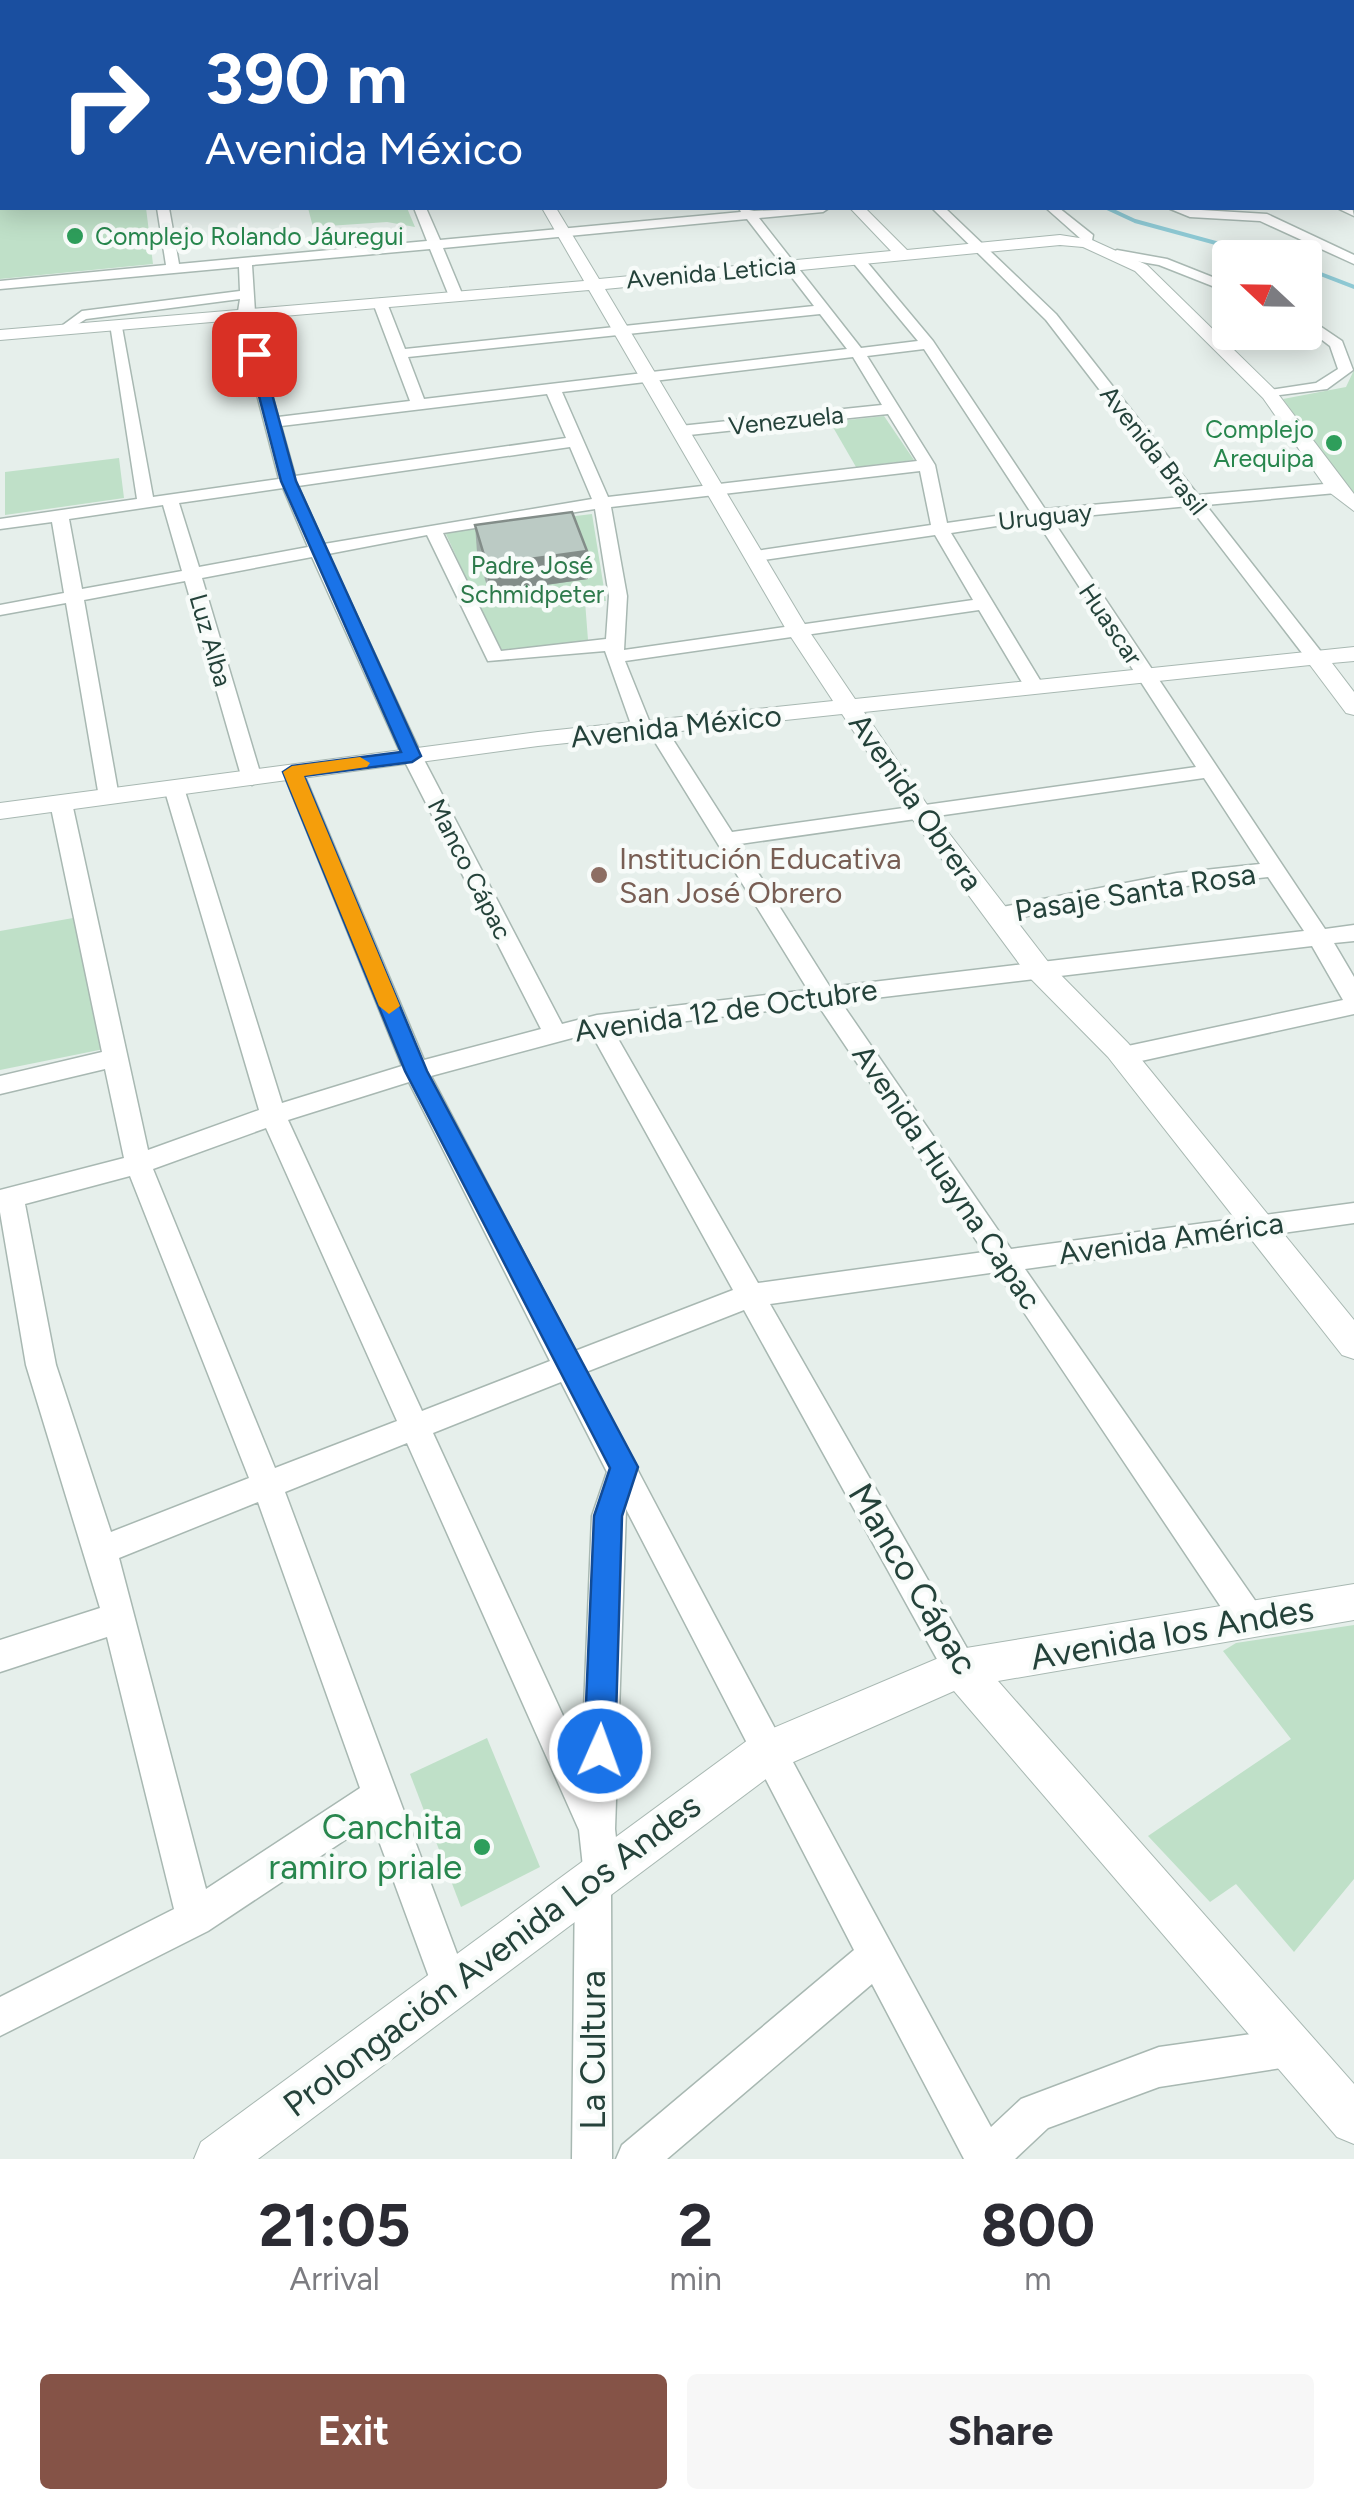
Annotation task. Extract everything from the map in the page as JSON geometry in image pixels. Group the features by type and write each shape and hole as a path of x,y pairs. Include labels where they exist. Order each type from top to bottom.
{"street":[{"path":"163,210 172,269"},
{"path":"421,210 456,296"},
{"name":"Avenida Obrera","path":"549,210 798,631 919,811 1038,970 1123,1056 1354,1345"},
{"path":"0,285 773,210"},
{"path":"859,210 902,254"},
{"name":"Avenida Brasil","path":"940,210 1050,317 1354,708"},
{"path":"1054,210 1088,238 1086,243"},
{"path":"1180,210 1262,217 1354,260"},
{"path":"748,211 860,355 892,408 926,465 940,529 1033,685"},
{"name":"Avenida Leticia","path":"0,333 247,308 371,304 1060,240 1086,243 1141,268 1269,394 1336,488 1354,506"},
{"path":"1117,254 1162,262 1212,282"},
{"name":"Huascar","path":"856,259 928,344 1319,937 1354,998"},
{"name":"Manco Cápac","path":"245,262 247,308 288,481 412,756 556,1033"},
{"path":"1141,268 1162,262"},
{"path":"371,304 399,354 419,406"},
{"name":"Avenida Leticia","path":"0,333 115,327 247,308"},
{"path":"399,354 824,309"},
{"path":"115,327 146,503"},
{"path":"1269,394 1338,381 1346,370 1338,344 1322,332"},
{"path":"272,422 928,344"},
{"path":"553,390 602,503 618,596 615,651"},
{"name":"Venezuela","path":"680,431 892,408"},
{"path":"0,524 575,441"},
{"path":"0,610 433,529 602,503 926,465"},
{"name":"Uruguay","path":"756,556 1038,515 1336,488"},
{"name":"Luz Alba","path":"170,500 252,779"},
{"path":"60,516 109,798"},
{"path":"433,529 496,657 615,651 798,631 985,604"},
{"name":"Avenida Huayna Capac","path":"615,651 649,729 824,996 1249,1620"},
{"name":"Avenida México","path":"0,811 412,756 1033,685 1354,654"},
{"path":"723,840 1210,771"},
{"path":"292,772 416,1071 624,1467 767,1752 986,2159 1034,2112 1141,2074 1294,2047"},
{"path":"174,788 273,1115 596,1830"},
{"path":"61,803 138,1164 266,1485 450,1986"},
{"name":"Pasaje Santa Rosa","path":"997,915 1178,880 1274,869"},
{"name":"Avenida 12 de Octubre","path":"5,1199 138,1164 273,1115 416,1071 597,1023 1354,933"},
{"path":"1123,1056 1354,1006"},
{"name":"Manco Cápac","path":"597,1023 960,1668 1354,2120"},
{"path":"0,1084 113,1058"},
{"path":"5,1199 41,1364 100,1550 195,1918"},
{"name":"Avenida América","path":"100,1550 750,1295 1354,1213"},
{"path":"596,1830 608,1516 624,1467"},
{"name":"Avenida los Andes","path":"767,1752 960,1668 1354,1602"},
{"path":"0,1656 118,1618"},
{"name":"Prolongación Avenida Los Andes","path":"218,2159 767,1752"},
{"path":"0,2017 195,1918 380,1796"},
{"name":"La Cultura","path":"592,2159 596,1830"},
{"path":"636,2159 877,1955"}],"green space":[{"name":"Complejo Rolando Jáuregui","path":"0,210 146,210 153,264 0,279"},
{"path":"309,210 408,210 415,227 387,222 313,227"},
{"name":"Complejo Arequipa","path":"1354,370 1354,497 1283,399 1346,387"},
{"path":"884,416 914,460 856,467 830,422"},
{"path":"119,458 124,498 5,515 5,472"},
{"name":"Padre José Schmidpeter","path":"592,514 606,601 585,601 588,640 500,652 445,532"},
{"path":"73,918 104,1049 0,1070 0,931"},
{"path":"1354,1625 1354,1879 1294,1952 1236,1884 1210,1902 1148,1836 1291,1739 1223,1651 1236,1643"},
{"path":"487,1738 540,1867 461,1907 410,1774"}],"building":[{"path":"572,512 587,551 487,565 475,525"}],"waterway":[{"path":"1111,210 1135,221 1212,242"},
{"path":"1322,275 1354,287"}],"slow traffic":[{"path":"360,763 292,772 389,1006"}],"place":[{"name":"Complejo Rolando Jáuregui","path":"75,236"},
{"name":"Complejo Arequipa","path":"1334,443"},
{"name":"Institución Educativa San José Obrero","path":"599,875"},
{"name":"Canchita ramiro priale","path":"482,1847"}],"route":[{"path":"254,354 288,481 412,756 292,772 416,1071 624,1467 608,1516 600,1751"}]}
